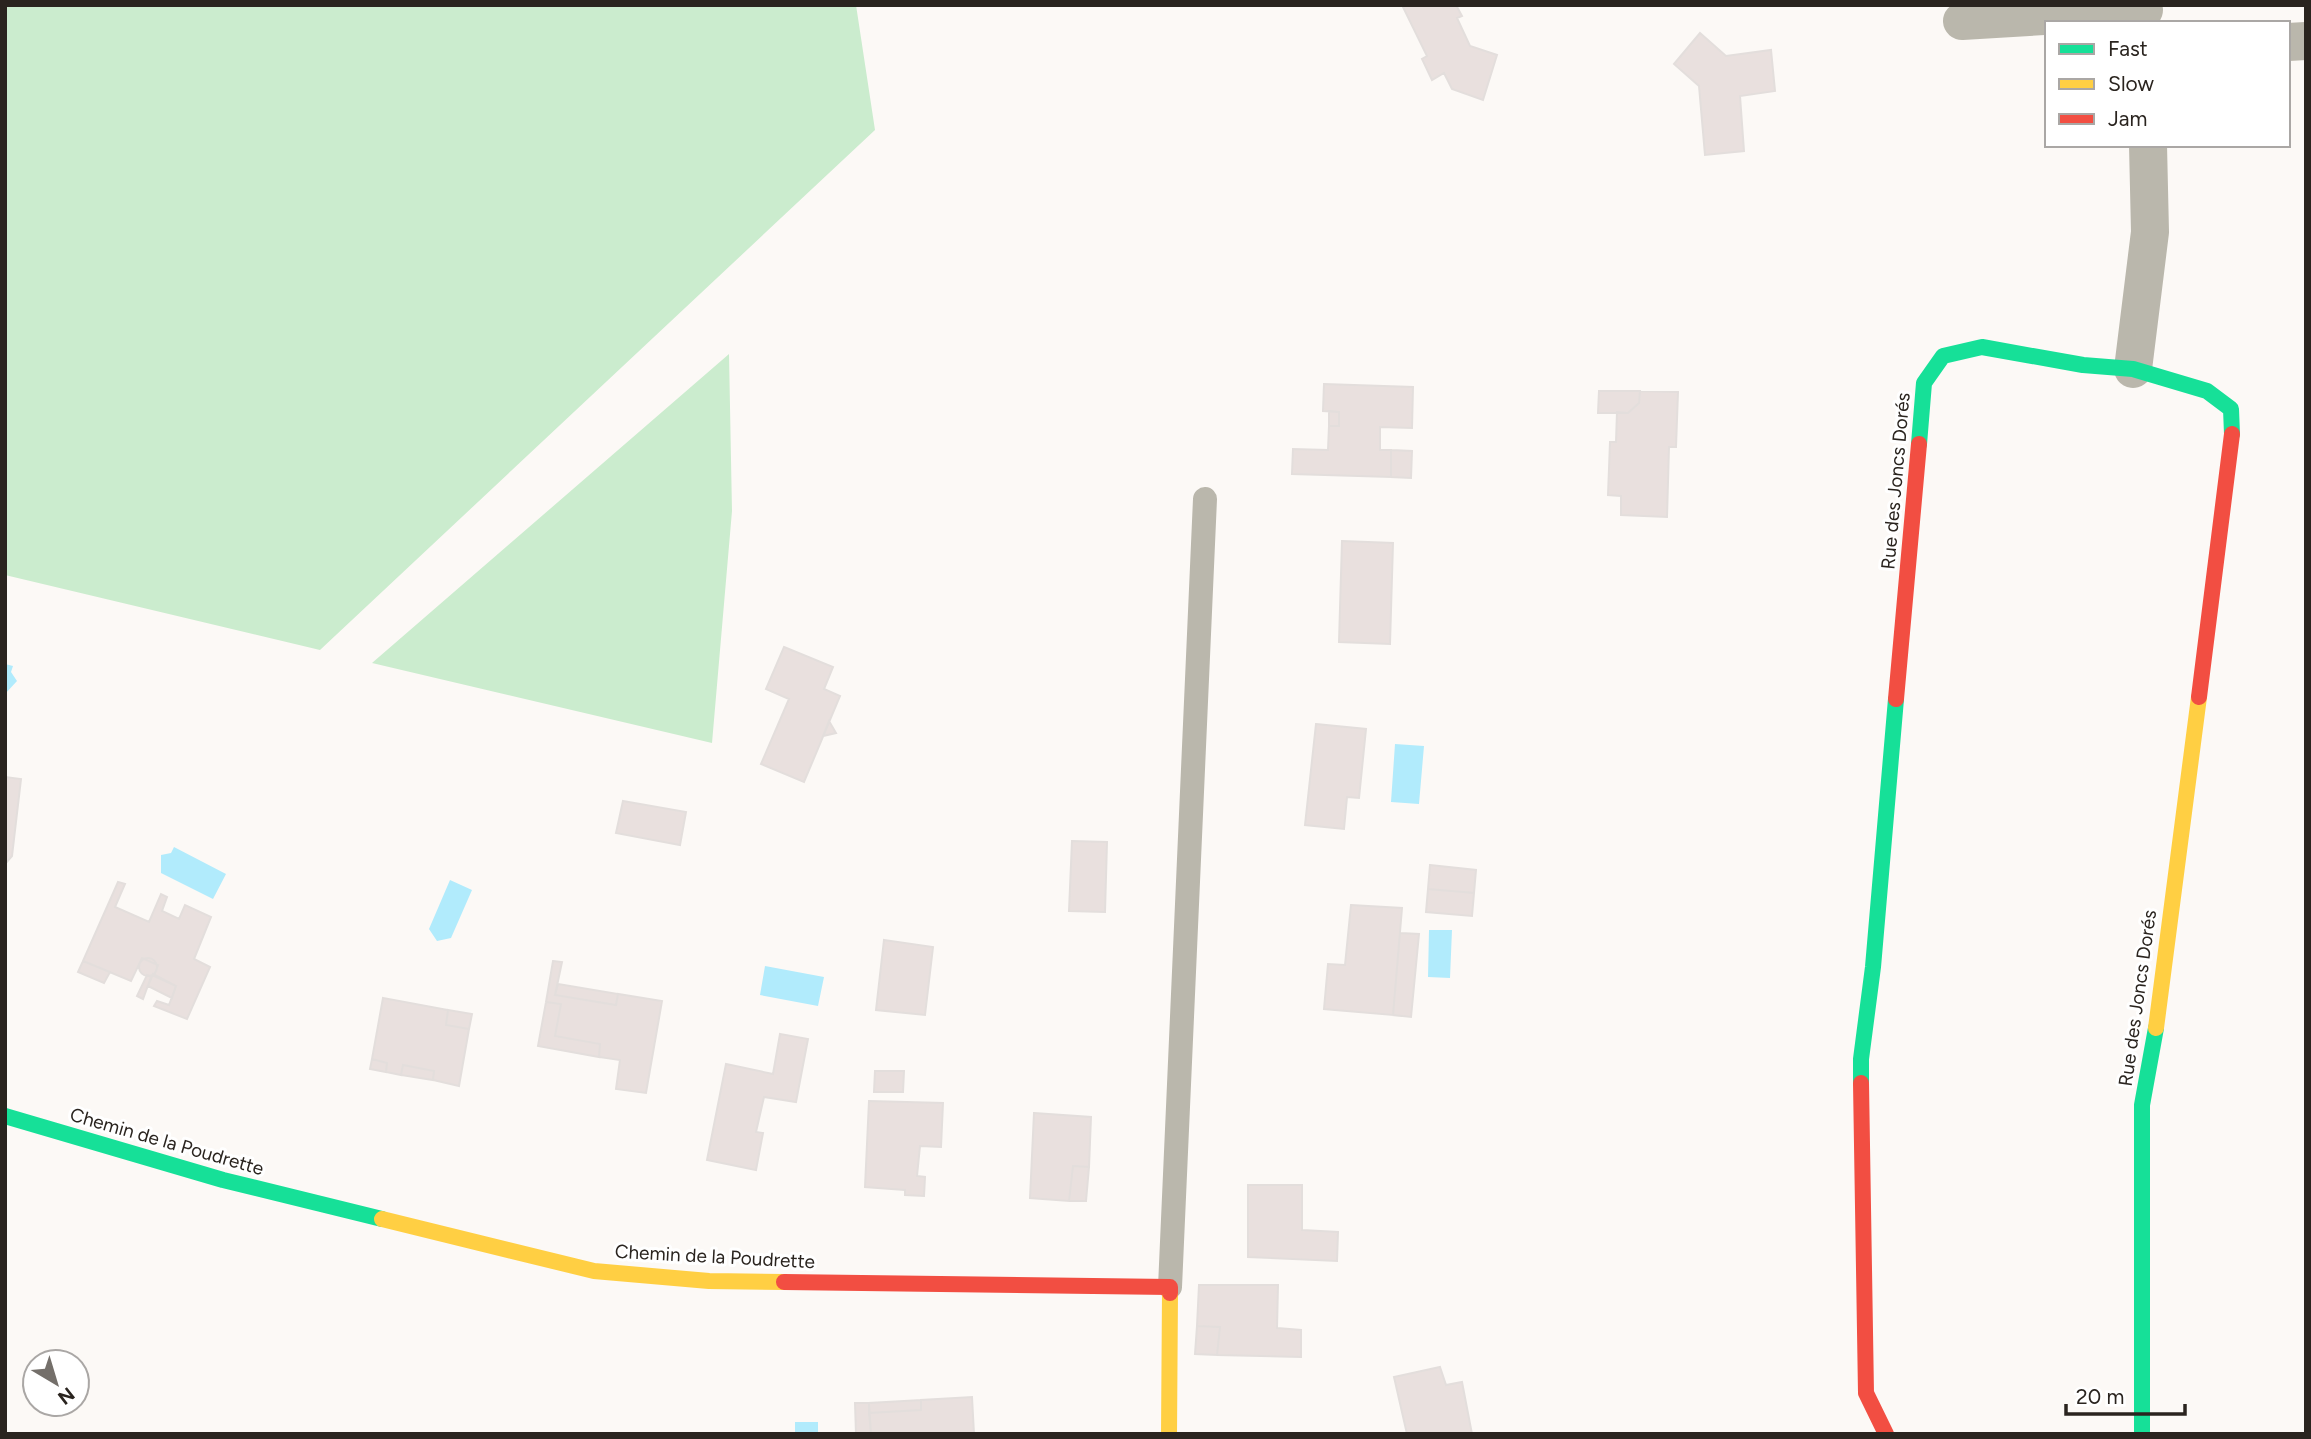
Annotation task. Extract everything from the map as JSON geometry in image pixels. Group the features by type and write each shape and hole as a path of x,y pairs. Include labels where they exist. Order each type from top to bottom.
{"street":[{"path":"1962,21 2144,13"},
{"path":"2133,369 2150,232 2148,147"},
{"name":"Rue des Joncs Dorés","path":"1886,1434 1866,1393 1861,1059 1872,967 1924,383 1943,356 1982,347 2082,365 2133,369 2207,391 2231,410 2232,445 2152,1059 2142,1105 2142,1434"},
{"name":"Chemin de la Poudrette","path":"5,1116 223,1180 594,1271 709,1281 1170,1287"},
{"path":"1169,1434 1170,1287"}],"lane":[{"path":"1170,1287 1205,499"}],"green space":[{"path":"5,5 856,5 875,130 320,650 5,575"},
{"path":"729,354 732,511 712,743 372,663"}],"water":[{"path":"5,664 13,666 11,672 17,681 5,694"},
{"path":"1395,744 1424,746 1419,804 1391,802"},
{"path":"174,847 226,874 213,899 161,873 161,855 171,853"},
{"path":"450,880 472,890 451,938 437,941 429,929"},
{"path":"1429,930 1452,930 1450,978 1428,977"},
{"path":"765,966 824,977 818,1006 760,995"},
{"path":"795,1422 818,1422 818,1434 795,1434"}],"building":[{"path":"1402,5 1456,5 1462,16 1457,18 1470,46 1497,55 1483,100 1452,89 1444,73 1432,80 1422,59 1427,56"},
{"path":"1700,33 1726,56 1771,50 1775,91 1740,96 1744,151 1705,155 1699,86 1674,64"},
{"path":"1324,384 1413,387 1412,428 1380,427 1380,450 1391,450 1391,477 1292,474 1293,449 1328,450 1329,426 1339,426 1339,412 1323,411"},
{"path":"1599,391 1640,391 1639,403 1628,413 1598,413"},
{"path":"1640,391 1678,392 1676,447 1669,447 1667,517 1621,515 1621,496 1608,495 1610,442 1616,442 1617,412 1628,413 1639,403"},
{"path":"1329,411 1339,412 1339,426 1329,426"},
{"path":"1391,450 1412,451 1411,478 1391,477"},
{"path":"1342,541 1393,543 1390,644 1339,642"},
{"path":"784,647 833,667 824,689 840,696 804,782 761,764 789,699 766,689"},
{"path":"829,721 836,733 823,736"},
{"path":"1316,724 1366,729 1359,798 1347,797 1344,829 1305,825"},
{"path":"5,777 21,779 12,856 5,864"},
{"path":"623,801 686,812 680,845 616,833"},
{"path":"1072,841 1107,842 1105,912 1069,911"},
{"path":"1430,865 1476,870 1474,893 1428,889"},
{"path":"118,882 125,884 115,907 149,922 161,894 167,897 162,911 179,919 185,905 211,917 194,959 210,967 187,1019 154,1006 157,1001 169,1005 176,986 154,976 158,965 142,958 131,981 83,961"},
{"path":"1428,889 1474,893 1472,916 1426,912"},
{"path":"1351,905 1402,908 1393,1015 1324,1009 1328,964 1345,965"},
{"path":"1400,933 1419,934 1411,1017 1393,1015"},
{"path":"884,940 933,947 925,1015 876,1010"},
{"path":"148,958 154,961 157,967 154,973 148,976 142,973 139,967 142,961"},
{"path":"83,961 110,972 104,983 78,972"},
{"path":"553,961 562,962 555,995 616,1005 618,994 662,1001 646,1093 616,1089 620,1060 599,1057 600,1044 555,1036 561,1004 546,1002"},
{"path":"153,974 176,986 172,998 148,986"},
{"path":"147,975 151,977 143,999 137,996"},
{"path":"558,984 618,994 616,1005 555,995"},
{"path":"383,998 448,1010 446,1025 469,1029 459,1086 433,1080 434,1071 403,1065 401,1075 386,1072 387,1063 372,1059"},
{"path":"546,1002 561,1004 555,1036 600,1044 599,1057 538,1046"},
{"path":"448,1010 472,1014 469,1029 446,1025"},
{"path":"780,1034 808,1039 796,1102 764,1097 756,1132 763,1133 756,1170 707,1160 726,1064 773,1074"},
{"path":"372,1059 387,1063 386,1072 370,1069"},
{"path":"403,1065 434,1071 433,1080 401,1075"},
{"path":"875,1071 904,1071 903,1092 874,1092"},
{"path":"869,1101 943,1103 941,1147 920,1146 917,1176 925,1177 924,1196 905,1195 905,1190 865,1187"},
{"path":"1034,1113 1091,1117 1089,1167 1073,1166 1069,1201 1030,1198"},
{"path":"1073,1166 1089,1167 1086,1201 1069,1201"},
{"path":"1248,1185 1302,1185 1302,1230 1338,1232 1337,1261 1248,1257"},
{"path":"1199,1285 1278,1285 1277,1328 1301,1330 1301,1357 1217,1355 1220,1327 1197,1326"},
{"path":"1197,1326 1220,1327 1217,1355 1195,1354"},
{"path":"1440,1367 1446,1385 1462,1382 1472,1434 1407,1434 1394,1377"},
{"path":"972,1397 974,1434 871,1434 869,1413 921,1410 921,1400"},
{"path":"921,1400 921,1410 869,1413 869,1403"},
{"path":"855,1403 869,1403 871,1434 856,1434"}],"traffic: fast":[{"path":"1919,444 1924,383 1943,356 1982,347 2083,365 2133,369 2207,391 2231,409 2232,434"},
{"path":"1861,1083 1861,1059 1873,967 1896,699"},
{"path":"2142,1434 2142,1105 2156,1028"},
{"path":"5,1116 223,1180 382,1219"}],"traffic: slow":[{"path":"2156,1028 2199,697"},
{"path":"382,1219 594,1271 709,1281 784,1282"},
{"path":"1169,1434 1170,1293"}],"traffic: jam":[{"path":"2199,697 2232,434"},
{"path":"1896,699 1919,444"},
{"path":"1861,1083 1866,1393 1886,1434"},
{"path":"784,1282 1170,1287 1170,1293"}]}
